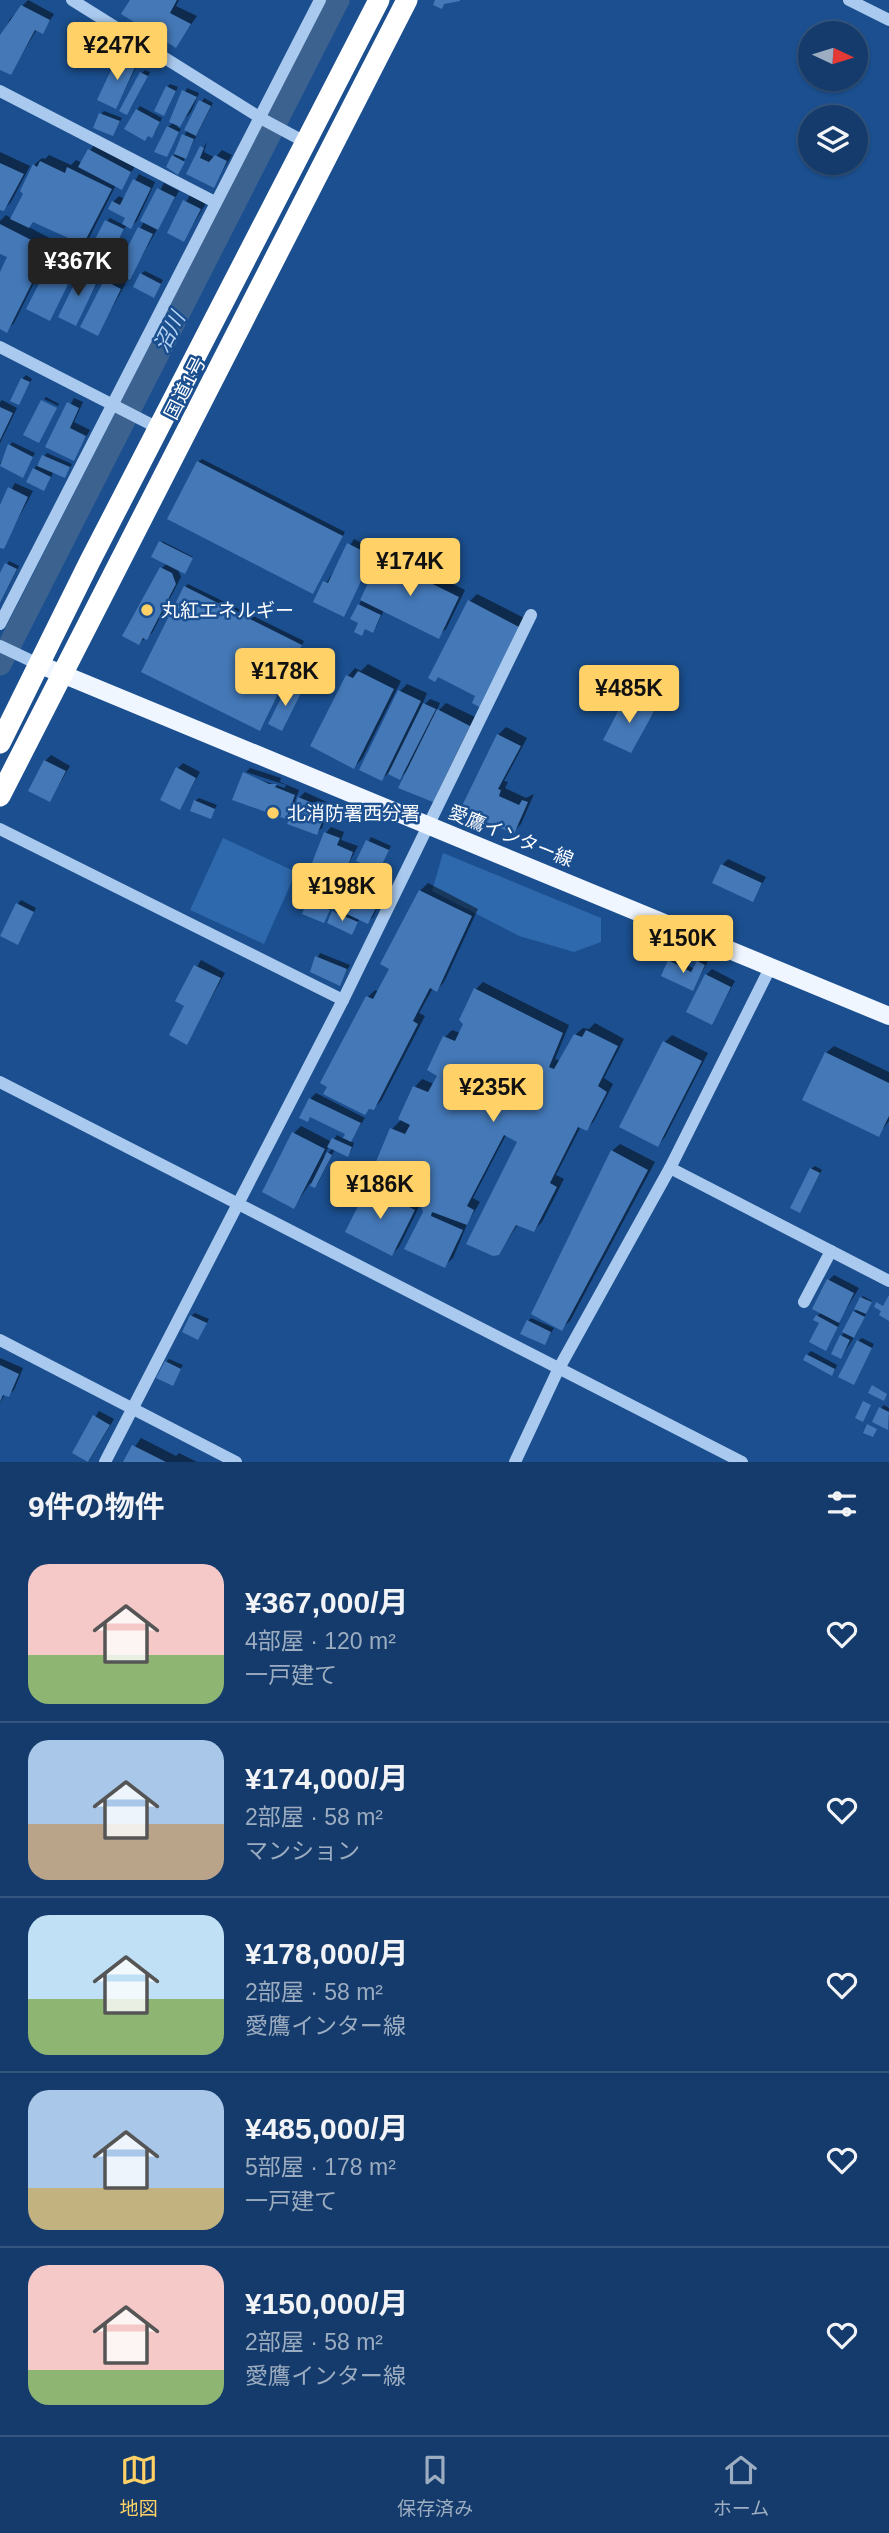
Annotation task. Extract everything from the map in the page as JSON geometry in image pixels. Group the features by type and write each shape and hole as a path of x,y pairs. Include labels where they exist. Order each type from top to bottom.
{"highway":[{"name":"国道1号","path":"0,743 30,661 160,429 298,138 379,0"},
{"name":"国道1号","path":"0,796 407,0"}],"main road":[{"name":"愛鷹インター線","path":"30,661 889,1016"}],"street":[{"path":"72,0 261,118 298,138"},
{"path":"0,624 115,406 215,202 320,0"},
{"path":"849,0 889,20"},
{"path":"0,92 215,202"},
{"path":"0,347 160,429"},
{"path":"105,1462 343,1000 531,615"},
{"path":"0,646 30,661"},
{"path":"0,829 343,1000"},
{"path":"515,1462 558,1370 670,1168 771,966"},
{"path":"0,1082 742,1462"},
{"path":"670,1168 889,1281"},
{"path":"804,1302 831,1251"},
{"path":"0,1340 236,1462"}],"shaded area":[{"path":"223,838 296,872 264,944 190,910"},
{"path":"443,853 601,918 601,942 574,952 519,936 432,891"}],"building":[{"path":"130,0 177,0 170,13 191,24 176,48 121,14"},
{"path":"435,0 460,1 444,4 442,9 433,5"},
{"path":"21,5 50,20 43,34 35,30 11,75 0,70 0,35"},
{"path":"118,55 137,63 116,109 97,100"},
{"path":"140,72 148,76 127,115 119,111"},
{"path":"166,86 176,91 164,116 154,111"},
{"path":"182,90 197,97 180,127 169,122"},
{"path":"199,100 211,106 196,136 184,130"},
{"path":"136,109 160,122 152,138 148,136 145,141 124,129"},
{"path":"99,113 120,121 113,136 93,128"},
{"path":"167,126 179,132 167,157 154,152"},
{"path":"182,134 194,139 186,159 174,154"},
{"path":"200,146 204,148 200,158 209,162 215,155 227,161 214,188 186,174"},
{"path":"88,149 131,172 122,190 78,167"},
{"path":"172,155 185,162 178,175 166,167"},
{"path":"40,161 65,173 67,167 112,189 82,247 78,246 76,249 68,243 70,239 33,222 29,228 10,219 23,194 20,191 33,164 37,167"},
{"path":"0,163 24,174 4,211 0,210"},
{"path":"133,179 151,188 131,229 122,224 125,218 108,209 112,201 120,205"},
{"path":"157,188 175,197 158,230 140,221"},
{"path":"183,200 201,209 184,242 167,233"},
{"path":"105,220 124,229 109,259 90,249"},
{"path":"0,224 49,249 7,333 0,329 0,272 7,257 0,254"},
{"path":"138,227 153,234 130,280 115,272"},
{"path":"54,254 77,266 50,321 26,309"},
{"path":"81,270 99,278 76,326 58,317"},
{"path":"140,273 161,284 154,298 133,287"},
{"path":"104,280 121,289 98,336 80,327"},
{"path":"21,378 30,382 19,405 10,401"},
{"path":"41,400 57,408 39,443 23,435"},
{"path":"67,402 79,408 70,428 86,436 74,461 45,447"},
{"path":"0,407 13,413 0,440"},
{"path":"8,444 33,457 23,478 0,466"},
{"path":"42,455 70,467 65,478 37,466"},
{"path":"197,461 343,536 313,594 167,519"},
{"path":"33,468 51,477 44,491 26,482"},
{"path":"8,487 28,497 4,549 0,548 0,505"},
{"path":"159,541 193,558 185,574 151,557"},
{"path":"347,543 373,556 344,617 313,602 323,581 328,583"},
{"path":"380,558 459,597 439,639 360,600"},
{"path":"5,563 17,569 0,603 0,573"},
{"path":"160,567 172,573 176,584 147,640 143,638 139,645 122,636"},
{"path":"184,586 302,645 260,731 141,672"},
{"path":"468,600 521,628 481,708 472,703 475,696 438,677 435,682 428,678"},
{"path":"358,604 381,615 373,633 365,629 362,636 354,632 358,623 350,619"},
{"path":"315,656 328,663 315,689 302,682"},
{"path":"358,671 394,689 354,769 310,746 346,675 353,678"},
{"path":"288,684 302,691 282,731 268,724"},
{"path":"398,690 421,701 382,781 359,770"},
{"path":"626,696 655,710 631,753 603,740"},
{"path":"423,703 436,709 400,780 388,774"},
{"path":"437,709 470,726 433,802 398,788"},
{"path":"497,734 521,746 498,789 501,790 499,796 519,805 522,800 528,802 514,834 460,810"},
{"path":"44,760 66,771 50,802 28,791"},
{"path":"176,767 196,778 180,810 160,800"},
{"path":"243,772 269,784 277,784 275,787 295,795 286,819 232,800"},
{"path":"298,797 327,809 317,835 287,824"},
{"path":"194,800 215,809 211,819 190,811"},
{"path":"324,832 340,838 337,845 353,852 344,876 312,863"},
{"path":"366,840 389,850 379,871 356,861"},
{"path":"721,864 762,883 753,902 712,883"},
{"path":"321,875 379,902 368,924 310,897"},
{"path":"419,890 472,916 437,992 430,988 413,1021 418,1024 374,1110 369,1109 365,1115 323,1094 327,1087 320,1083 366,996 373,999 389,969 380,964"},
{"path":"307,901 330,910 324,923 302,914"},
{"path":"16,903 34,912 18,945 0,936"},
{"path":"332,911 358,922 352,935 327,923"},
{"path":"315,956 347,969 340,986 310,972"},
{"path":"668,960 691,972 697,961 705,965 693,991 661,976"},
{"path":"194,965 221,978 187,1045 169,1035 184,1006 175,1001"},
{"path":"705,974 731,987 712,1025 686,1012"},
{"path":"474,988 563,1033 549,1067 554,1069 574,1034 582,1037 586,1030 618,1046 598,1086 607,1092 587,1131 578,1127 550,1183 557,1187 534,1232 516,1225 499,1255 493,1256 466,1244 517,1142 504,1135 467,1206 474,1210 467,1225 432,1212 431,1216 463,1230 445,1268 404,1249 423,1212 420,1204 427,1195 418,1189 427,1169 419,1165 407,1190 370,1176 390,1128 405,1134 410,1125 398,1119 413,1086 428,1092 437,1076 427,1070 443,1036 455,1041 463,1024 459,1020"},
{"path":"663,1041 702,1061 658,1147 619,1127"},
{"path":"825,1052 889,1083 889,1116 879,1137 802,1100"},
{"path":"309,1098 361,1123 351,1142 343,1138 345,1134 310,1117 308,1122 299,1118"},
{"path":"292,1132 325,1149 294,1209 262,1192"},
{"path":"332,1138 352,1147 348,1157 327,1147"},
{"path":"611,1150 648,1170 562,1331 531,1314"},
{"path":"327,1152 332,1155 315,1188 310,1186"},
{"path":"810,1168 820,1173 800,1213 790,1208"},
{"path":"368,1186 415,1210 392,1256 345,1232"},
{"path":"827,1279 854,1293 839,1323 812,1309"},
{"path":"889,1295 889,1321 879,1315 881,1311 874,1307 876,1302 883,1306"},
{"path":"860,1297 872,1302 866,1314 854,1309"},
{"path":"853,1311 865,1317 854,1338 842,1332"},
{"path":"190,1315 207,1323 198,1340 182,1332"},
{"path":"816,1315 838,1327 826,1351 809,1342 819,1323 813,1320"},
{"path":"527,1320 551,1332 545,1345 520,1334"},
{"path":"840,1335 850,1340 841,1359 831,1354"},
{"path":"857,1340 872,1348 854,1385 838,1377"},
{"path":"806,1354 835,1369 832,1376 803,1360"},
{"path":"165,1361 181,1369 173,1386 156,1378"},
{"path":"0,1365 19,1374 9,1397 3,1395 0,1402"},
{"path":"872,1385 887,1394 884,1401 868,1393"},
{"path":"863,1401 871,1405 863,1422 855,1418"},
{"path":"879,1407 889,1412 888,1430 872,1422"},
{"path":"93,1415 110,1425 88,1462 72,1453"},
{"path":"867,1424 877,1429 873,1437 863,1433"},
{"path":"132,1445 166,1462 123,1462"}],"waterway":[{"name":"沼川","path":"0,664 338,0"}],"place":[{"name":"丸紅エネルギー","path":"147,610"},
{"name":"北消防署西分署","path":"273,813"}]}
